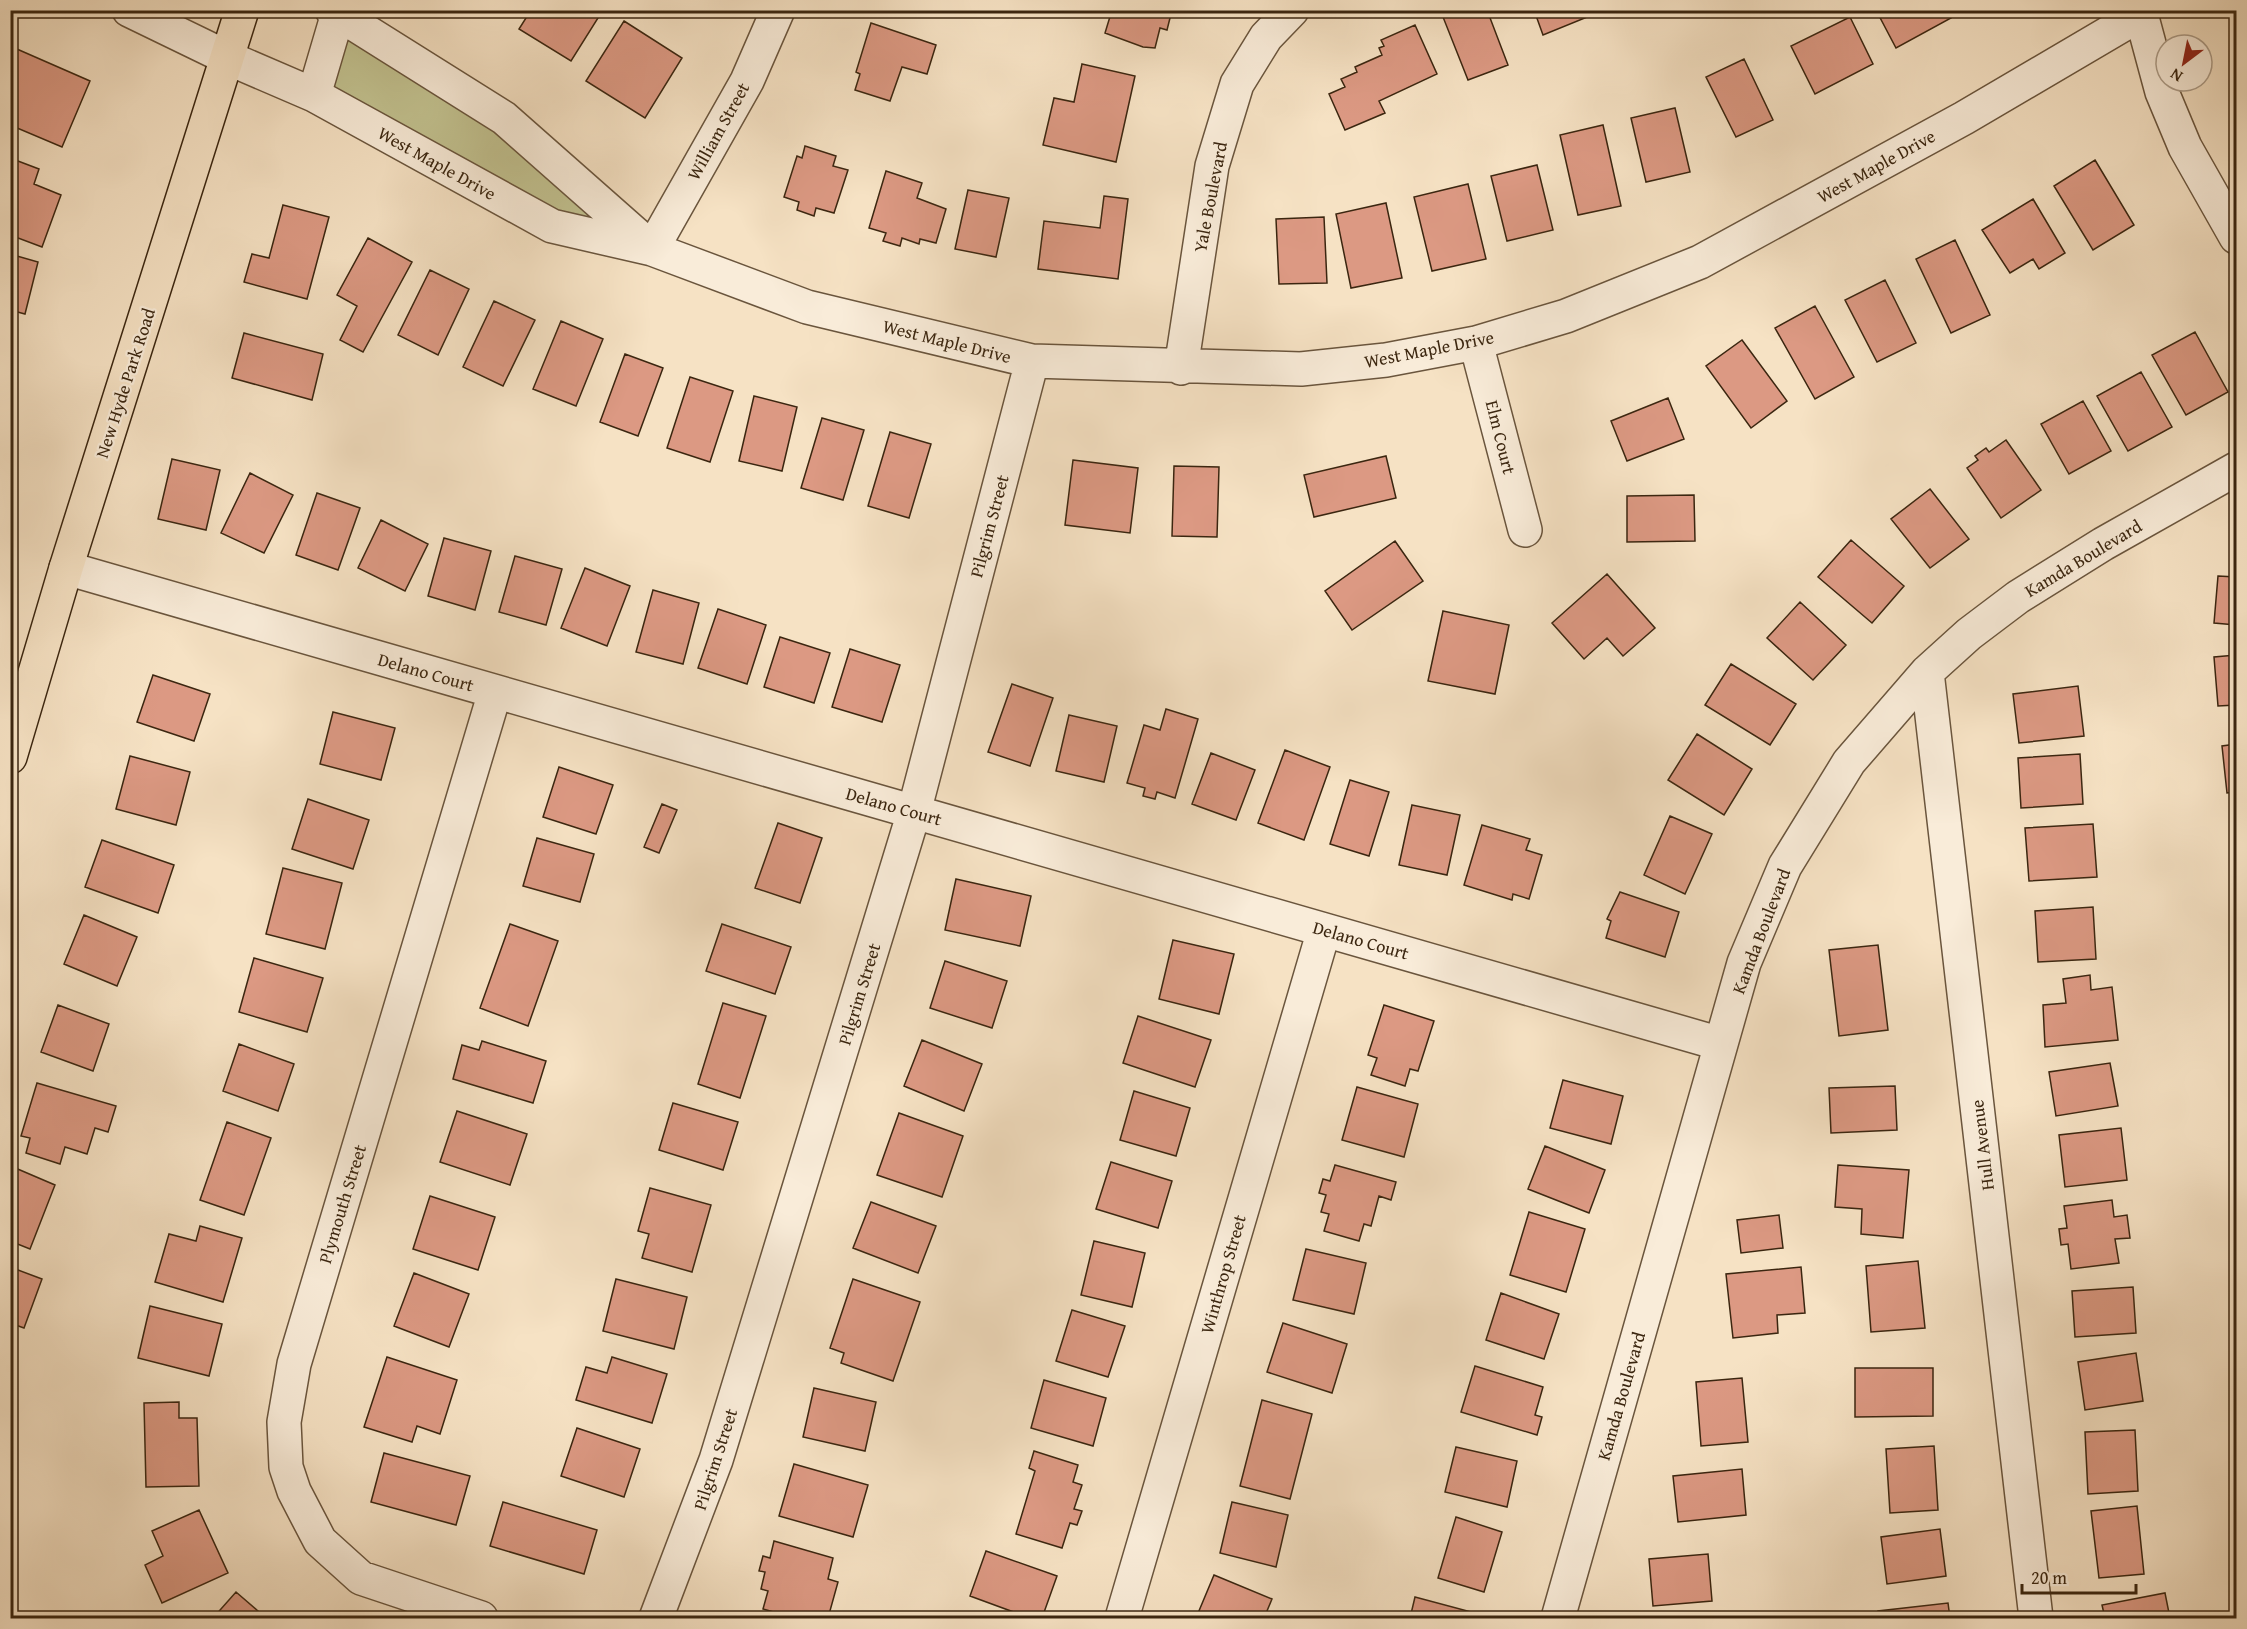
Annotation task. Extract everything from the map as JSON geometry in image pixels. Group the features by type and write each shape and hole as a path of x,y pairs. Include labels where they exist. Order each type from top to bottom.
{"main road":[{"name":"New Hyde Park Road","path":"10,757 66,568 242,10"}],"street":[{"name":"West Maple Drive","path":"129,10 228,58 314,95 552,226 652,249 807,307 1032,361 1181,368 1301,369 1386,360 1476,343 1566,316 1700,262 1964,118 2141,12"},
{"name":"William Street","path":"652,249 747,81 778,10"},
{"name":"Yale Boulevard","path":"1181,368 1212,166 1237,84 1266,37 1292,10"},
{"name":"West Maple Drive","path":"336,11 504,118 652,249"},
{"path":"314,95 336,11"},
{"path":"2141,12 2162,92 2185,147 2236,237"},
{"name":"Elm Court","path":"1476,343 1525,530"},
{"name":"Pilgrim Street","path":"656,1618 716,1460 914,812 1032,361"},
{"name":"Kamda Boulevard","path":"1558,1618 1744,963 1785,866 1849,762 1927,672 1969,634 2018,597 2103,544 2236,469"},
{"name":"Delano Court","path":"66,568 1721,1044"},
{"name":"Hull Avenue","path":"1927,672 2036,1618"},
{"name":"Plymouth Street","path":"481,1618 362,1578 320,1541 294,1491 286,1467 284,1422 294,1364 495,692"},
{"name":"Winthrop Street","path":"1122,1618 1324,930"}],"green space":[{"path":"343,21 495,121 625,236 552,216 324,93"}],"building":[{"path":"531,10 586,10 598,18 571,61 519,29"},
{"path":"907,10 923,10 921,15"},
{"path":"1112,10 1172,10 1167,30 1160,28 1155,48 1143,47 1105,33"},
{"path":"1460,10 1487,10 1508,65 1468,80 1443,17"},
{"path":"1534,10 1602,10 1602,11 1543,35"},
{"path":"1876,10 1946,10 1951,18 1896,48"},
{"path":"1850,17 1873,64 1815,94 1791,46"},
{"path":"624,21 682,58 645,118 586,81"},
{"path":"871,23 936,45 927,74 902,67 890,101 855,90 860,74 856,72"},
{"path":"1415,25 1437,74 1379,101 1385,113 1345,130 1329,94 1345,87 1341,79 1357,72 1355,67 1382,55 1379,48 1384,46 1381,40"},
{"path":"10,46 90,81 62,147 10,125"},
{"path":"1744,59 1773,120 1736,137 1706,77"},
{"path":"1082,64 1135,76 1116,162 1043,145 1054,98 1074,102"},
{"path":"1675,108 1690,172 1646,182 1631,118"},
{"path":"1603,125 1621,206 1578,215 1560,135"},
{"path":"805,146 836,156 833,166 848,170 834,213 816,208 814,216 797,210 799,202 784,197 797,156 802,158"},
{"path":"10,158 39,169 34,184 61,195 42,247 10,235"},
{"path":"2095,160 2134,225 2093,250 2054,186"},
{"path":"1537,165 1553,230 1507,241 1491,176"},
{"path":"886,171 922,183 917,198 946,209 936,243 920,239 919,244 902,238 900,246 883,241 886,233 869,228"},
{"path":"1468,184 1486,259 1432,271 1414,197"},
{"path":"968,190 1009,198 996,257 955,249"},
{"path":"1104,196 1128,199 1118,279 1038,269 1044,221 1100,228"},
{"path":"2033,199 2065,253 2039,269 2033,259 2010,273 1982,230"},
{"path":"1386,203 1402,278 1351,288 1336,214"},
{"path":"283,205 329,217 307,299 244,282 252,254 269,258"},
{"path":"1324,217 1327,283 1279,284 1276,219"},
{"path":"368,238 412,262 363,352 340,340 357,306 337,295"},
{"path":"1955,240 1990,315 1951,333 1916,259"},
{"path":"10,254 38,262 25,314 10,310"},
{"path":"430,270 469,289 438,355 398,335"},
{"path":"1885,280 1916,343 1877,362 1845,300"},
{"path":"494,301 535,320 503,386 463,367"},
{"path":"1815,306 1854,377 1815,399 1775,328"},
{"path":"561,321 603,339 576,406 533,389"},
{"path":"2195,332 2228,392 2186,415 2152,355"},
{"path":"244,333 323,354 312,400 232,378"},
{"path":"1742,340 1787,401 1751,428 1706,366"},
{"path":"625,354 663,368 638,436 600,422"},
{"path":"2141,372 2172,427 2128,451 2097,396"},
{"path":"690,377 733,391 710,462 667,448"},
{"path":"754,396 797,407 782,471 739,461"},
{"path":"1668,398 1684,439 1627,461 1611,421"},
{"path":"2083,401 2111,451 2069,474 2041,424"},
{"path":"822,418 864,430 843,500 801,488"},
{"path":"890,432 931,444 909,518 868,506"},
{"path":"2006,440 2041,490 2001,518 1967,468 1978,460 1975,456 1986,448 1989,452"},
{"path":"1386,456 1396,498 1314,517 1304,475"},
{"path":"172,459 220,470 206,530 158,519"},
{"path":"1073,460 1138,468 1130,533 1065,525"},
{"path":"1174,466 1219,467 1217,537 1172,536"},
{"path":"250,473 293,495 264,553 221,533"},
{"path":"1930,489 1969,539 1930,568 1891,519"},
{"path":"317,493 360,508 338,570 296,555"},
{"path":"1694,495 1695,541 1627,542 1627,496"},
{"path":"381,520 428,544 405,591 358,568"},
{"path":"444,538 491,551 475,610 428,596"},
{"path":"1851,540 1904,586 1872,623 1818,577"},
{"path":"1395,541 1423,581 1352,630 1325,591"},
{"path":"515,556 562,569 546,625 499,612"},
{"path":"585,568 630,586 607,646 561,628"},
{"path":"1607,574 1655,628 1623,656 1607,638 1584,659 1552,623"},
{"path":"2218,576 2236,577 2236,625 2214,623"},
{"path":"653,590 699,603 683,664 636,652"},
{"path":"1800,602 1846,645 1813,680 1767,638"},
{"path":"718,609 766,625 747,684 698,668"},
{"path":"1443,611 1509,625 1495,694 1428,681"},
{"path":"780,637 830,653 814,703 764,687"},
{"path":"850,649 900,665 882,722 832,707"},
{"path":"2236,655 2236,705 2218,706 2214,657"},
{"path":"1731,664 1796,704 1770,745 1705,705"},
{"path":"153,675 210,694 194,741 137,722"},
{"path":"1012,684 1053,698 1030,766 988,752"},
{"path":"2078,686 2084,736 2019,743 2013,694"},
{"path":"1166,709 1198,719 1175,798 1157,792 1155,799 1143,796 1145,788 1127,783 1144,725 1160,730"},
{"path":"333,712 395,728 381,780 320,764"},
{"path":"1069,715 1117,726 1104,782 1056,771"},
{"path":"1697,734 1752,769 1724,815 1668,780"},
{"path":"2236,744 2236,792 2227,793 2222,746"},
{"path":"1285,750 1330,767 1304,840 1258,823"},
{"path":"1211,753 1255,770 1236,820 1192,804"},
{"path":"2080,754 2083,804 2021,808 2018,758"},
{"path":"130,756 190,772 176,825 116,809"},
{"path":"559,767 613,785 596,834 543,817"},
{"path":"1350,780 1389,792 1369,856 1330,844"},
{"path":"308,799 369,820 353,869 292,849"},
{"path":"662,804 677,810 659,853 644,847"},
{"path":"1412,805 1460,815 1447,875 1399,865"},
{"path":"1670,816 1712,834 1685,894 1644,875"},
{"path":"778,823 822,838 800,903 755,888"},
{"path":"2093,824 2097,877 2029,881 2025,828"},
{"path":"1482,825 1530,839 1526,850 1542,855 1529,899 1513,894 1512,900 1464,885"},
{"path":"537,838 594,854 580,902 523,886"},
{"path":"102,840 174,865 158,913 85,887"},
{"path":"283,868 342,883 325,949 266,934"},
{"path":"956,879 1031,896 1020,946 945,930"},
{"path":"1620,892 1679,912 1665,957 1606,938 1611,921 1607,919"},
{"path":"2093,907 2096,959 2038,962 2035,911"},
{"path":"84,915 137,937 117,986 64,964"},
{"path":"510,924 558,941 528,1026 480,1008"},
{"path":"722,924 791,947 775,994 706,971"},
{"path":"1173,940 1234,954 1219,1014 1159,999"},
{"path":"1878,945 1888,1030 1839,1036 1829,950"},
{"path":"254,958 323,978 307,1032 239,1012"},
{"path":"945,961 1007,981 992,1028 930,1008"},
{"path":"2090,975 2091,990 2112,987 2118,1040 2045,1047 2043,1005 2066,1003 2063,979"},
{"path":"723,1003 766,1016 740,1098 698,1084"},
{"path":"58,1005 109,1024 93,1071 41,1052"},
{"path":"1384,1005 1434,1021 1418,1071 1410,1069 1405,1086 1371,1075 1377,1058 1368,1055"},
{"path":"1138,1016 1211,1040 1195,1087 1123,1063"},
{"path":"922,1040 982,1064 964,1111 904,1086"},
{"path":"482,1041 546,1061 533,1103 453,1079 462,1045 479,1050"},
{"path":"239,1044 294,1064 278,1111 223,1091"},
{"path":"2110,1063 2118,1106 2056,1116 2049,1072"},
{"path":"1563,1080 1623,1096 1611,1144 1550,1128"},
{"path":"37,1083 116,1106 108,1132 95,1128 87,1154 65,1147 60,1164 26,1153 30,1138 21,1136"},
{"path":"1895,1086 1897,1130 1831,1133 1829,1088"},
{"path":"1357,1087 1418,1104 1404,1157 1342,1140"},
{"path":"1134,1091 1190,1108 1176,1156 1120,1140"},
{"path":"673,1103 738,1122 723,1170 659,1150"},
{"path":"457,1111 527,1134 510,1185 440,1162"},
{"path":"899,1113 963,1136 942,1197 877,1175"},
{"path":"227,1122 271,1138 244,1215 200,1200"},
{"path":"2121,1128 2127,1180 2065,1187 2059,1135"},
{"path":"1545,1146 1605,1170 1589,1213 1528,1189"},
{"path":"1111,1162 1172,1181 1158,1228 1096,1209"},
{"path":"1335,1165 1396,1182 1391,1200 1379,1196 1371,1226 1364,1224 1359,1241 1324,1231 1329,1214 1321,1212 1326,1195 1319,1193 1323,1179 1330,1181"},
{"path":"1838,1165 1909,1170 1903,1238 1861,1234 1862,1209 1835,1207"},
{"path":"13,1167 55,1185 30,1249 10,1241"},
{"path":"650,1188 711,1205 692,1272 642,1258 649,1234 638,1231"},
{"path":"430,1196 495,1217 478,1270 413,1249"},
{"path":"2112,1200 2114,1217 2127,1215 2130,1238 2115,1239 2119,1263 2071,1269 2068,1244 2061,1245 2059,1229 2067,1228 2064,1206"},
{"path":"871,1202 936,1226 918,1273 853,1248"},
{"path":"1529,1212 1585,1229 1566,1292 1510,1275"},
{"path":"1779,1215 1783,1248 1741,1253 1737,1220"},
{"path":"200,1226 242,1238 223,1302 155,1282 169,1234 196,1241"},
{"path":"1094,1241 1145,1253 1132,1307 1081,1295"},
{"path":"1306,1249 1366,1263 1354,1314 1293,1300"},
{"path":"1918,1261 1925,1328 1871,1332 1866,1266"},
{"path":"10,1267 42,1279 24,1328 10,1323"},
{"path":"1801,1267 1805,1313 1777,1315 1778,1333 1733,1338 1726,1274"},
{"path":"414,1273 469,1294 449,1347 394,1326"},
{"path":"616,1279 687,1297 674,1349 603,1331"},
{"path":"853,1279 920,1302 893,1381 841,1363 844,1353 830,1348"},
{"path":"2133,1287 2136,1333 2075,1337 2072,1291"},
{"path":"1501,1293 1559,1314 1544,1359 1486,1340"},
{"path":"150,1306 222,1324 209,1376 138,1358"},
{"path":"1072,1310 1125,1326 1108,1377 1056,1361"},
{"path":"1283,1323 1347,1344 1332,1393 1267,1372"},
{"path":"2136,1353 2143,1401 2085,1410 2078,1362"},
{"path":"387,1357 457,1380 440,1434 417,1426 412,1442 364,1427"},
{"path":"612,1357 667,1374 652,1423 576,1400 586,1367 607,1373"},
{"path":"10,1366 17,1368 10,1389"},
{"path":"1475,1366 1543,1387 1535,1415 1542,1417 1537,1435 1461,1412"},
{"path":"1855,1368 1933,1368 1933,1416 1855,1417"},
{"path":"1742,1378 1748,1442 1701,1446 1696,1382"},
{"path":"1044,1380 1106,1398 1093,1446 1031,1428"},
{"path":"814,1388 876,1402 865,1451 803,1437"},
{"path":"1262,1400 1312,1414 1290,1499 1240,1486"},
{"path":"179,1402 179,1418 197,1418 199,1486 146,1487 144,1403"},
{"path":"577,1428 640,1449 624,1497 561,1476"},
{"path":"2135,1430 2138,1491 2088,1494 2085,1432"},
{"path":"1934,1446 1938,1510 1890,1513 1886,1449"},
{"path":"1456,1447 1517,1461 1507,1507 1445,1492"},
{"path":"1034,1451 1078,1465 1073,1482 1082,1485 1074,1509 1082,1511 1077,1525 1070,1523 1062,1548 1016,1534 1035,1471 1029,1468"},
{"path":"384,1453 470,1476 456,1525 371,1502"},
{"path":"794,1464 868,1485 853,1537 779,1516"},
{"path":"1742,1469 1746,1515 1678,1522 1673,1476"},
{"path":"503,1502 597,1530 584,1574 490,1546"},
{"path":"1232,1502 1288,1515 1276,1567 1220,1553"},
{"path":"2137,1506 2144,1574 2099,1578 2091,1511"},
{"path":"199,1510 228,1573 162,1603 145,1565 163,1556 152,1531"},
{"path":"1456,1517 1502,1532 1484,1592 1438,1578"},
{"path":"1940,1529 1946,1576 1887,1584 1881,1537"},
{"path":"774,1541 833,1558 828,1579 838,1582 828,1618 795,1618 763,1609 768,1591 761,1589 765,1572 759,1571 763,1556 770,1558"},
{"path":"986,1551 1057,1576 1042,1618 1030,1618 970,1596"},
{"path":"1708,1554 1712,1601 1653,1606 1649,1559"},
{"path":"1214,1575 1272,1599 1264,1618 1196,1618"},
{"path":"236,1592 266,1618 213,1618"},
{"path":"2165,1593 2170,1618 2105,1618 2102,1605"},
{"path":"1415,1597 1475,1613 1474,1618 1410,1618"},
{"path":"1948,1603 1950,1618 1879,1618 1878,1611"}]}
